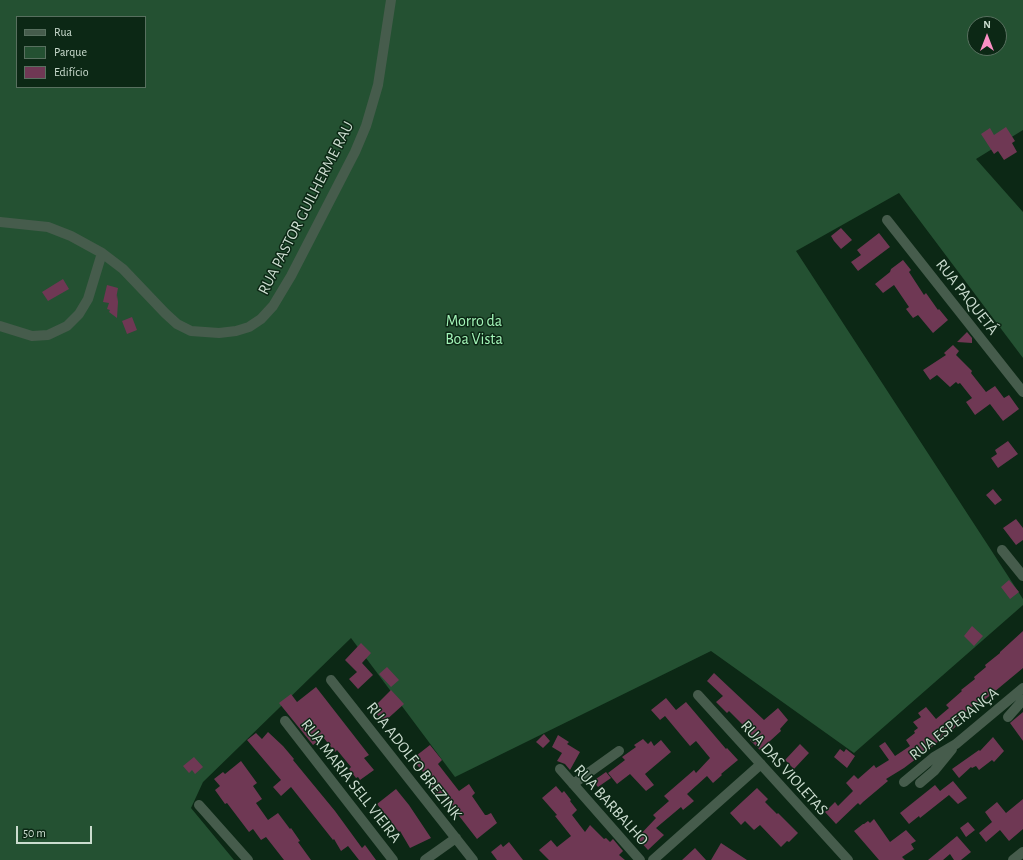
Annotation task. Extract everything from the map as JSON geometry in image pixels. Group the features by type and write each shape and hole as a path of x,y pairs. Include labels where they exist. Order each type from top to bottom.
{"street":[{"name":"RUA PASTOR GUILHERME RAU","path":"0,222 48,227 71,236 102,253 123,269 164,313 177,324 191,331 219,333 236,331 250,327 261,319 273,306 355,152 366,126 378,85 391,0"},
{"name":"RUA PAQUETÁ","path":"887,220 1023,392"},
{"path":"0,326 32,336 48,335 66,326 79,314 88,299 102,253"},
{"path":"1002,550 1023,576"},
{"name":"RUA ADOLFO BREZINK","path":"331,680 473,860"},
{"name":"RUA ESPERANÇA","path":"904,782 934,757 956,744 1023,688"},
{"name":"RUA DAS VIOLETAS","path":"698,695 848,860"},
{"path":"1008,717 1023,700"},
{"name":"RUA MARIA SELL VIEIRA","path":"285,721 393,860"},
{"path":"920,783 934,771 956,744"},
{"path":"573,784 618,751"},
{"path":"653,860 761,764"},
{"name":"RUA BARBALHO","path":"560,769 640,860"},
{"path":"199,805 248,860"},
{"path":"425,860 456,838"},
{"path":"1013,860 1023,852"}],"green space":[{"name":"Morro da Boa Vista","path":"0,0 1023,0 1023,130 976,159 1023,212 1023,358 899,193 796,251 1023,599 1023,605 854,753 711,651 455,777 351,638 203,782 191,808 234,860 0,860"}],"building":[{"path":"1006,127 1015,141 1012,143 1017,152 1004,160 998,151 994,154 981,134 990,128 994,135"},
{"path":"841,228 852,240 841,249 831,236"},
{"path":"879,233 890,247 858,271 851,262 861,255 857,250"},
{"path":"903,260 911,270 909,272 924,295 926,293 938,310 939,309 948,320 933,333 918,315 913,318 906,309 909,307 894,285 883,293 875,284"},
{"path":"63,279 69,289 48,301 42,292"},
{"path":"107,285 118,288 116,299 117,295 117,318 109,312 110,310 107,309 109,303 103,302"},
{"path":"132,317 137,330 127,334 122,321"},
{"path":"967,332 972,338 972,343 957,342"},
{"path":"953,345 959,351 956,355 972,371 971,373 986,392 995,386 1004,398 1009,395 1019,409 1003,421 990,404 975,415 966,402 972,398 960,383 958,384 956,382 950,387 937,375 930,380 923,370 946,355 944,353"},
{"path":"1008,441 1018,454 998,468 991,458 997,454 995,450"},
{"path":"993,489 1002,500 995,505 986,495"},
{"path":"1016,519 1023,528 1023,540 1016,545 1003,528"},
{"path":"1009,580 1019,592 1010,599 1001,587"},
{"path":"972,626 983,636 974,646 964,636"},
{"path":"1023,631 1023,668 976,707 974,705 957,720 960,723 904,768 886,779 888,781 860,805 858,803 836,824 825,812 835,802 838,806 853,791 846,783 854,775 858,779 874,765 876,768 889,760 879,746 885,742 895,756 910,746 906,740 915,733 914,731 918,728 913,722 921,717 918,713 926,707 936,719 949,708 946,705 975,679 974,677 986,667 985,665"},
{"path":"361,643 371,653 362,663 373,675 358,689 349,679 357,672 345,660"},
{"path":"387,667 399,680 391,687 379,674"},
{"path":"714,673 764,720 778,708 788,720 780,729 781,731 760,750 750,740 752,738 748,735 751,733 729,711 727,713 716,702 723,696 707,681"},
{"path":"316,687 369,755 364,758 374,770 360,780 358,777 356,778 349,769 351,767 337,750 335,752 323,737 313,745 279,703 291,694 297,702"},
{"path":"391,690 404,704 384,722 372,709"},
{"path":"666,698 676,710 686,702 726,749 727,748 738,760 721,774 722,775 713,783 707,776 687,794 694,801 683,810 681,807 656,828 664,835 648,850 637,838 656,818 653,815 669,801 664,796 694,770 696,773 710,758 696,741 690,746 665,716 660,720 651,710"},
{"path":"1023,712 1023,741 1010,723"},
{"path":"268,732 294,759 293,760 335,811 362,848 365,845 376,860 359,860 348,846 341,851 334,839 333,840 291,787 281,796 273,787 281,780 247,740 256,733 262,739"},
{"path":"544,734 550,741 543,748 536,742"},
{"path":"558,735 569,742 567,744 580,752 570,770 565,764 557,761 562,753 552,747"},
{"path":"993,737 1004,751 994,762 992,760 979,770 976,766 971,767 959,778 952,769 979,750 980,751"},
{"path":"643,739 648,744 651,741 654,746 661,740 671,752 645,774 654,785 646,791 630,774 617,784 608,773 625,760 622,757 636,747 634,745"},
{"path":"800,744 809,753 794,769 785,760"},
{"path":"430,745 442,760 438,764 459,791 469,784 475,793 472,796 485,815 491,813 497,823 477,839 442,794 439,796 431,786 435,782 426,770 423,772 412,759"},
{"path":"840,749 844,752 846,749 855,756 847,768 834,757"},
{"path":"194,757 203,767 195,774 192,770 189,773 183,766"},
{"path":"241,761 257,783 253,786 262,799 256,803 268,820 278,813 290,829 291,828 300,841 298,842 311,860 284,860 266,837 261,840 253,829 249,832 215,790 220,786 214,779 223,772 225,774"},
{"path":"606,772 611,778 598,787 593,781"},
{"path":"953,781 967,798 958,804 949,795 920,818 919,816 909,824 900,813 935,785 940,791"},
{"path":"556,786 562,793 564,791 571,800 570,801 577,810 572,815 585,832 590,825 604,839 606,838 610,842 613,839 623,851 619,855 625,860 549,860 539,850 551,840 557,847 571,836 555,816 557,815 542,798"},
{"path":"757,788 768,799 765,802 798,833 789,842 787,841 781,847 760,825 754,830 745,821 741,825 730,813"},
{"path":"396,789 409,805 431,838 410,848 400,831 399,832 377,804"},
{"path":"1023,799 1023,829 1009,841 1000,830 986,842 979,833 992,822 985,812 997,802 1006,813"},
{"path":"874,819 890,842 906,830 916,841 911,844 914,849 902,857 905,860 879,860 854,831 868,821 870,823"},
{"path":"968,822 975,830 966,837 960,828"},
{"path":"957,836 971,852 961,860 954,860 950,854 943,860 928,860"},
{"path":"509,842 523,860 497,860 491,852 501,844 503,847"},
{"path":"721,843 747,860 711,860"},
{"path":"695,848 706,860 682,860"}]}
